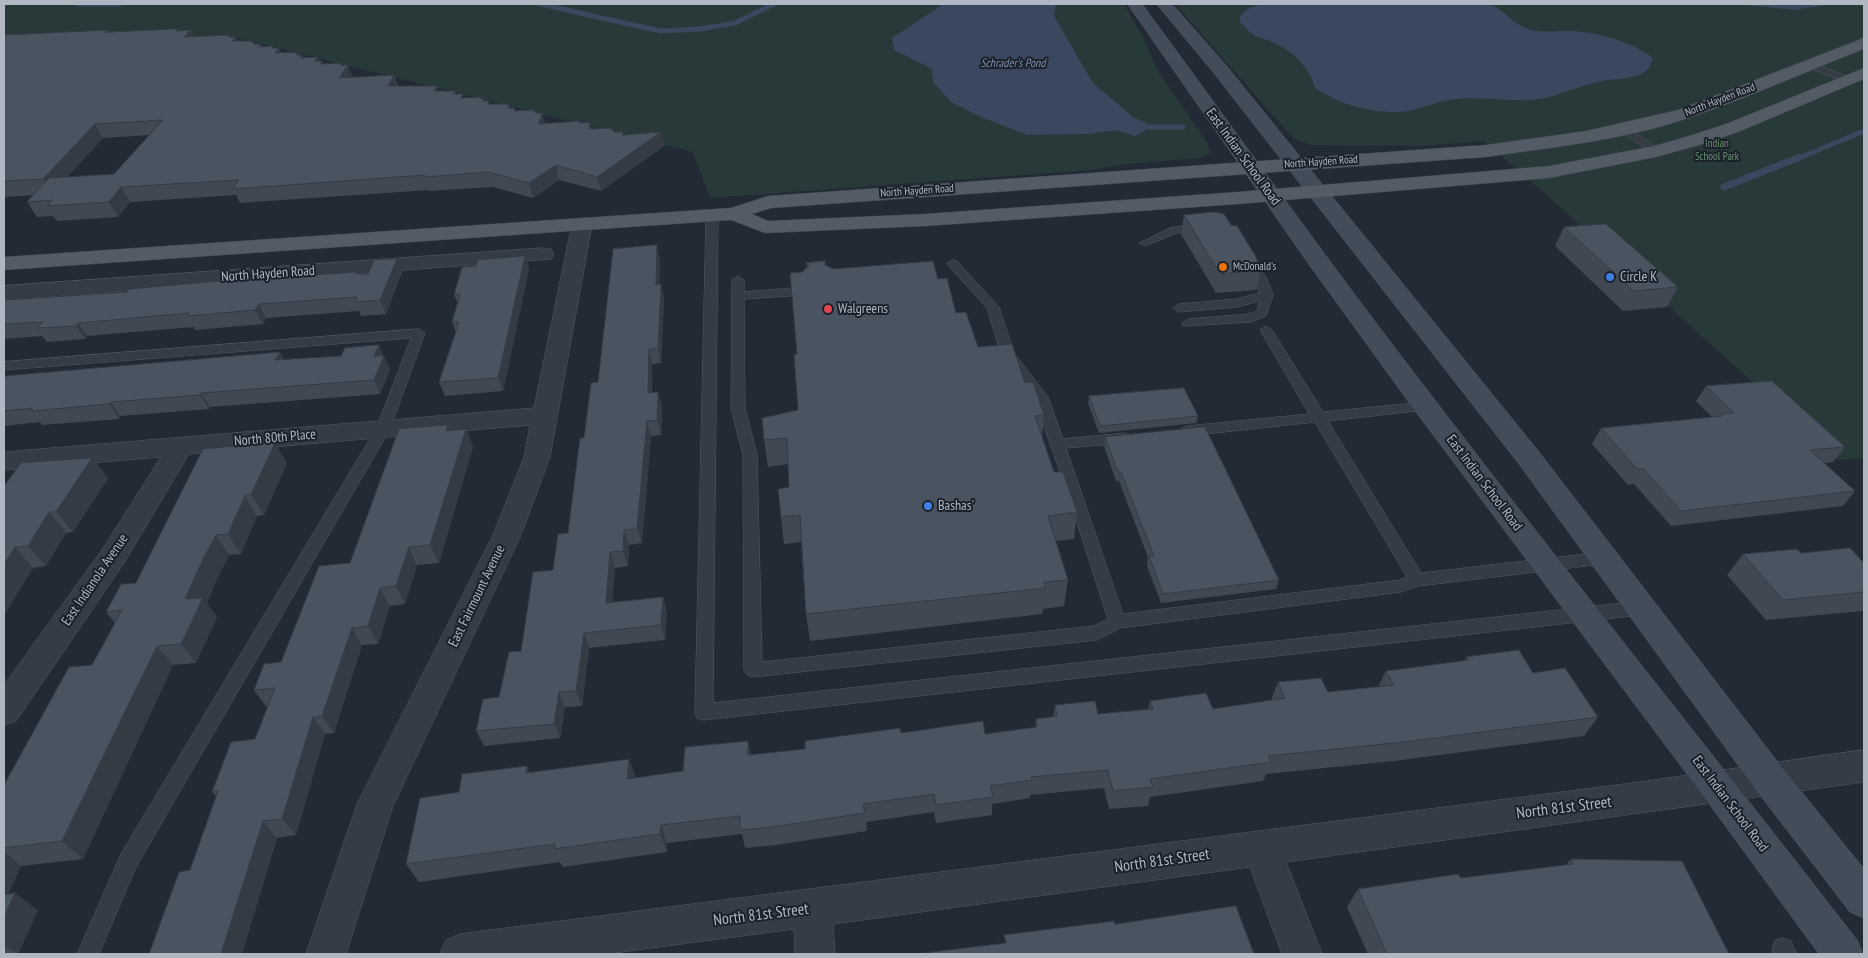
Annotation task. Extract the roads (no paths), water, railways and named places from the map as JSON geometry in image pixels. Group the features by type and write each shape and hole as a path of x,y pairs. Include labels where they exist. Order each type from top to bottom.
{"main road":[{"name":"East Indian School Road","path":"1135,4 1270,195 1425,406 1718,787 1843,954"},
{"path":"1164,4 1272,134 1529,458 1770,780 1864,899"},
{"name":"North Hayden Road","path":"4,264 712,216 734,214 768,202 1064,179 1486,151 1547,143 1625,129 1684,114 1810,65 1842,50 1864,43"},
{"name":"North Hayden Road","path":"734,214 765,226 926,220 1526,174 1656,151 1732,128 1864,73"},
{"path":"926,220 926,213 938,204 997,196 1064,179"}],"street":[{"name":"East Fairmount Avenue","path":"326,954 375,804 507,535 537,456 582,224"},
{"path":"500,257 508,229"},
{"name":"North Hayden Road","path":"4,293 543,254"},
{"path":"35,291 62,259"},
{"name":"North 80th Place","path":"4,461 546,415"},
{"name":"East Indianola Avenue","path":"4,712 114,556 181,446"},
{"name":"North 81st Street","path":"460,954 1864,766"},
{"path":"1261,847 1302,954"},
{"path":"812,908 815,954"}],"lane":[{"path":"1810,65 1848,80"},
{"path":"1625,129 1656,151"},
{"path":"712,216 704,712 1641,608"},
{"path":"1145,243 1174,230 1195,226 1219,225"},
{"path":"1188,323 1251,318 1262,313 1267,295 1264,285 1244,253"},
{"path":"953,264 994,307 1008,354 1041,397 1117,622"},
{"path":"804,291 738,288 738,408 750,455 753,670 1098,634 1117,622 1401,586 1417,580 1603,558"},
{"path":"1179,308 1236,303 1267,295"},
{"path":"1266,330 1417,580"},
{"path":"4,366 419,333 383,429 128,861 88,954"},
{"path":"1174,432 1425,406"},
{"path":"1058,444 1136,436"}],"water":[{"name":"Schrader's Pond","path":"943,4 1056,4 1054,16 1093,83 1133,117 1149,124 1145,131 1135,136 1116,130 1089,134 1027,135 983,118 951,102 933,82 932,69 894,50 892,38"},
{"path":"1263,4 1491,4 1528,29 1545,32 1574,31 1606,36 1635,47 1653,58 1647,70 1636,76 1593,83 1541,99 1459,99 1399,112 1370,110 1341,102 1315,88 1308,72 1299,60 1286,49 1255,36 1240,22 1240,16 1247,9"},
{"path":"1738,4 1832,4 1794,10"}],"waterway":[{"path":"78,4 120,4"},
{"path":"540,4 660,31 700,29 735,23 774,4"},
{"path":"1148,127 1183,127"},
{"path":"1797,159 1864,131"},
{"path":"1724,187 1800,157"}],"place":[{"name":"McDonald's","path":"1223,267"},
{"name":"Circle K","path":"1610,277"},
{"name":"Walgreens","path":"828,309"},
{"name":"Bashas'","path":"928,506"}],"park label":[{"name":"Indian School Park","path":"1717,150"}]}
